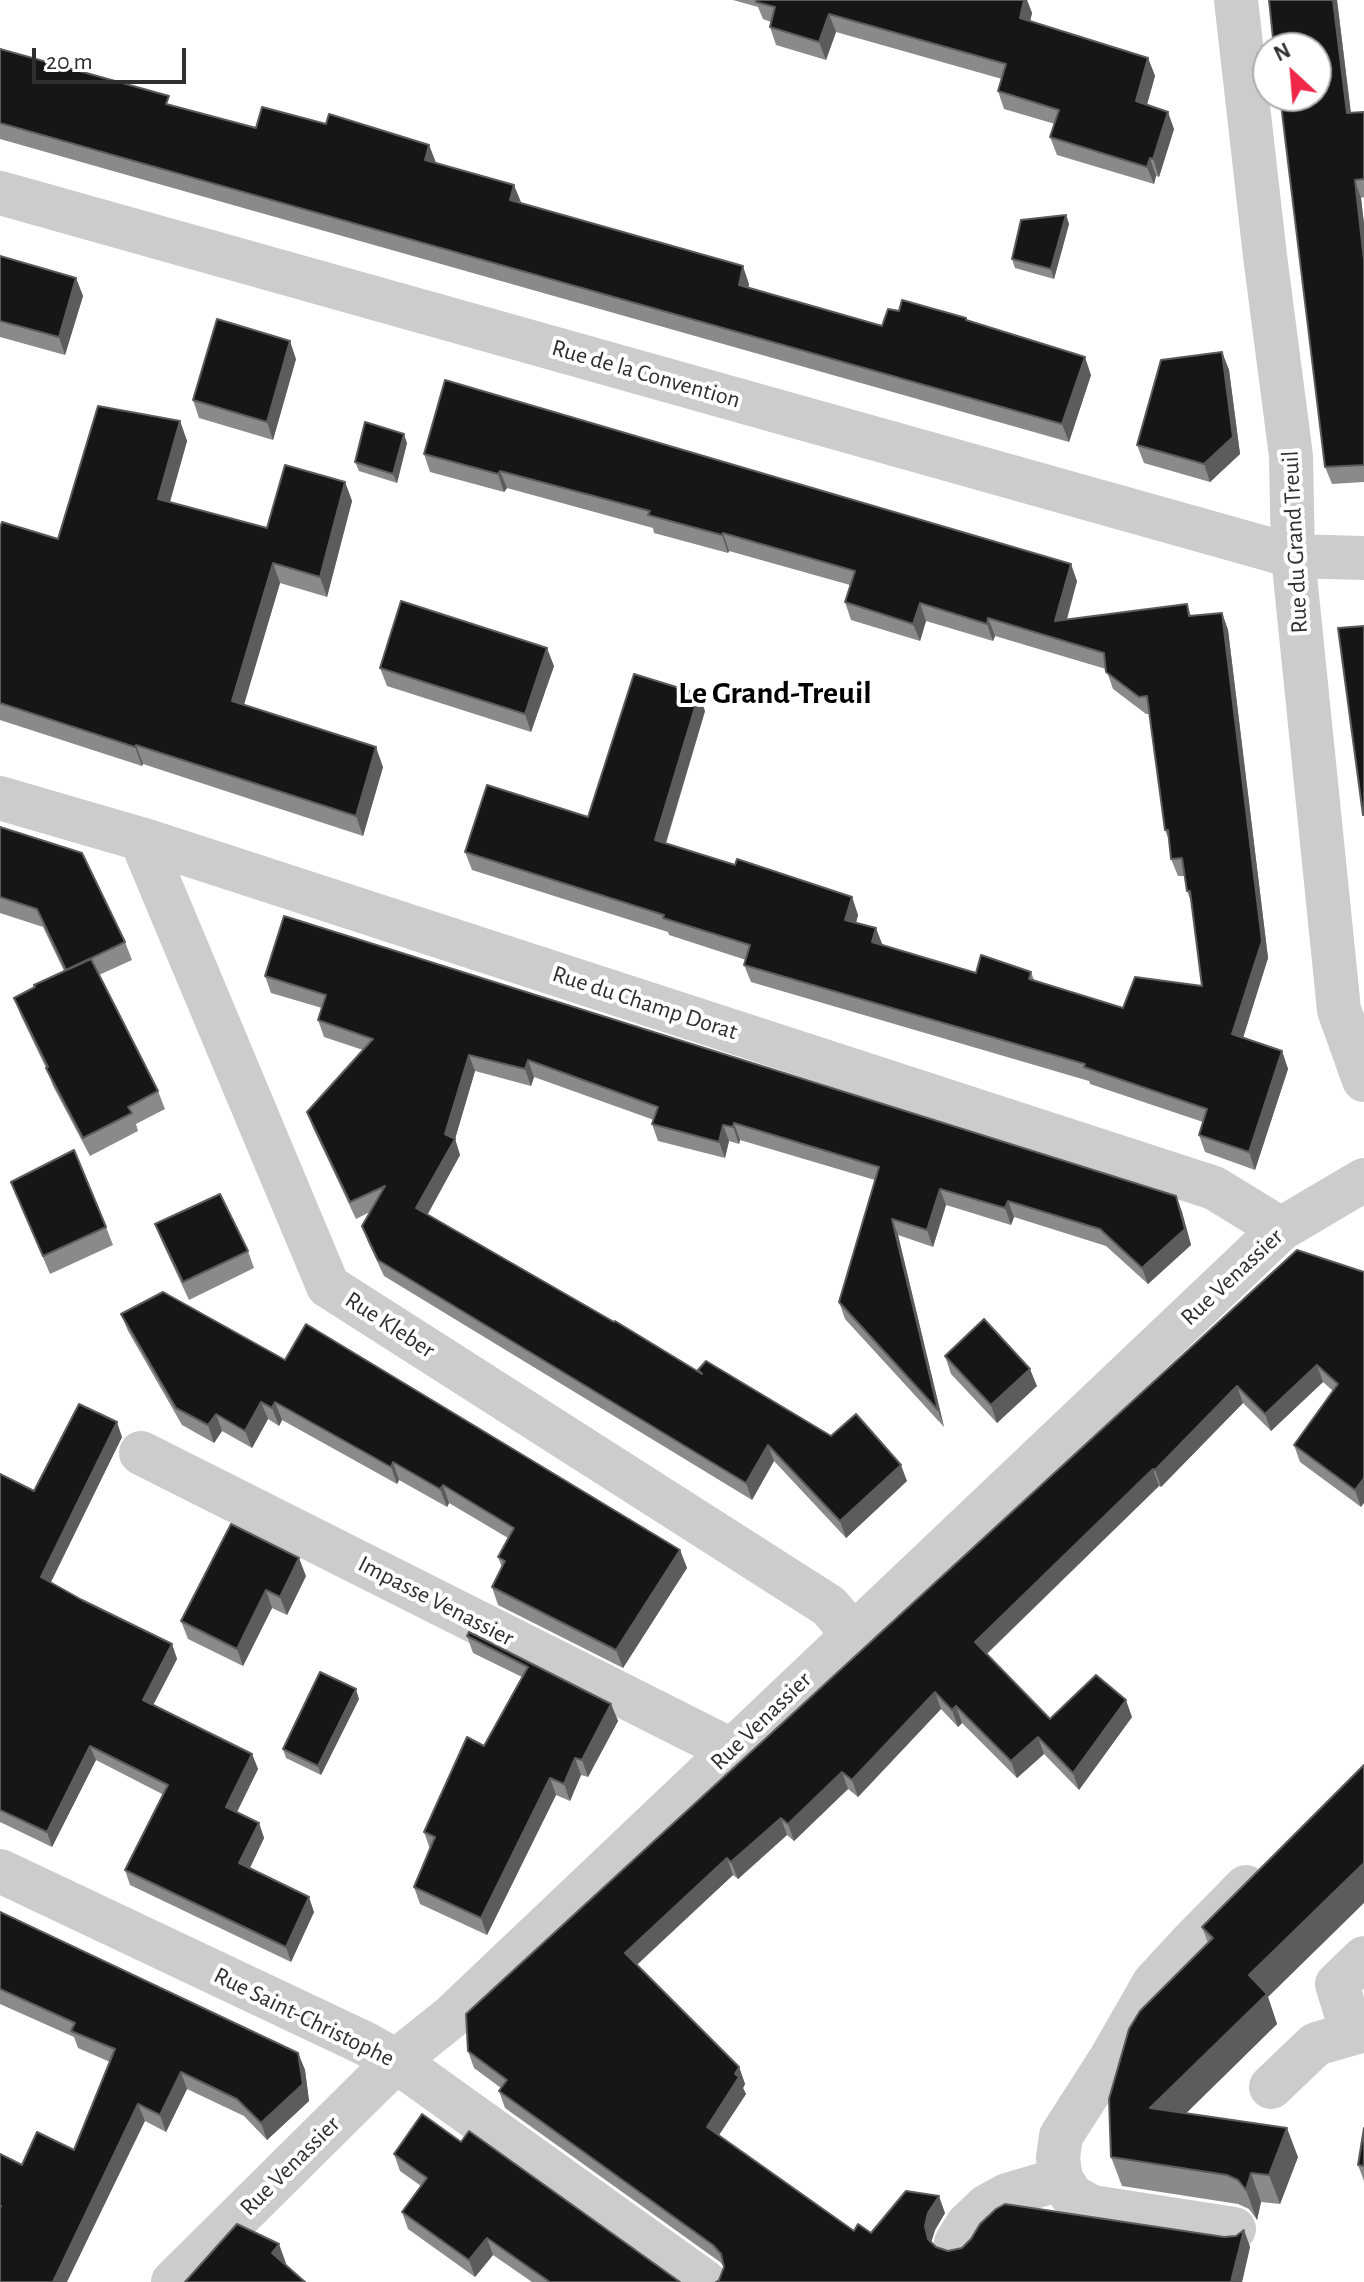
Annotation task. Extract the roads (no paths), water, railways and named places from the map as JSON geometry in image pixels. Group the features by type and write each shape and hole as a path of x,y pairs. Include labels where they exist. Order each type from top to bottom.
{"street":[{"name":"Rue du Grand Treuil","path":"1228,2 1291,456 1293,556 1347,918 1339,1010 1364,1080"},
{"name":"Rue de la Convention","path":"0,193 1293,556 1364,558"},
{"name":"Rue du Champ Dorat","path":"0,798 141,839 1214,1188 1281,1229"},
{"name":"Rue Kleber","path":"141,839 328,1286 829,1606 853,1634"},
{"name":"Rue Venassier","path":"173,2282 396,2061 451,2017 1281,1229 1364,1180"},
{"name":"Impasse Venassier","path":"141,1453 731,1750"},
{"path":"1234,2229 1092,2207 1072,2196 1061,2179 1058,2158 1061,2136 1154,1983 1277,1856"},
{"name":"Rue Saint-Christophe","path":"0,1871 396,2061 705,2282"},
{"path":"1271,2087 1316,2044 1358,2032 1337,1984 1364,1958"},
{"path":"956,2243 967,2225 987,2206 1007,2195 1061,2179"}],"district":[{"name":"Le Grand-Treuil","path":"775,693"}]}
